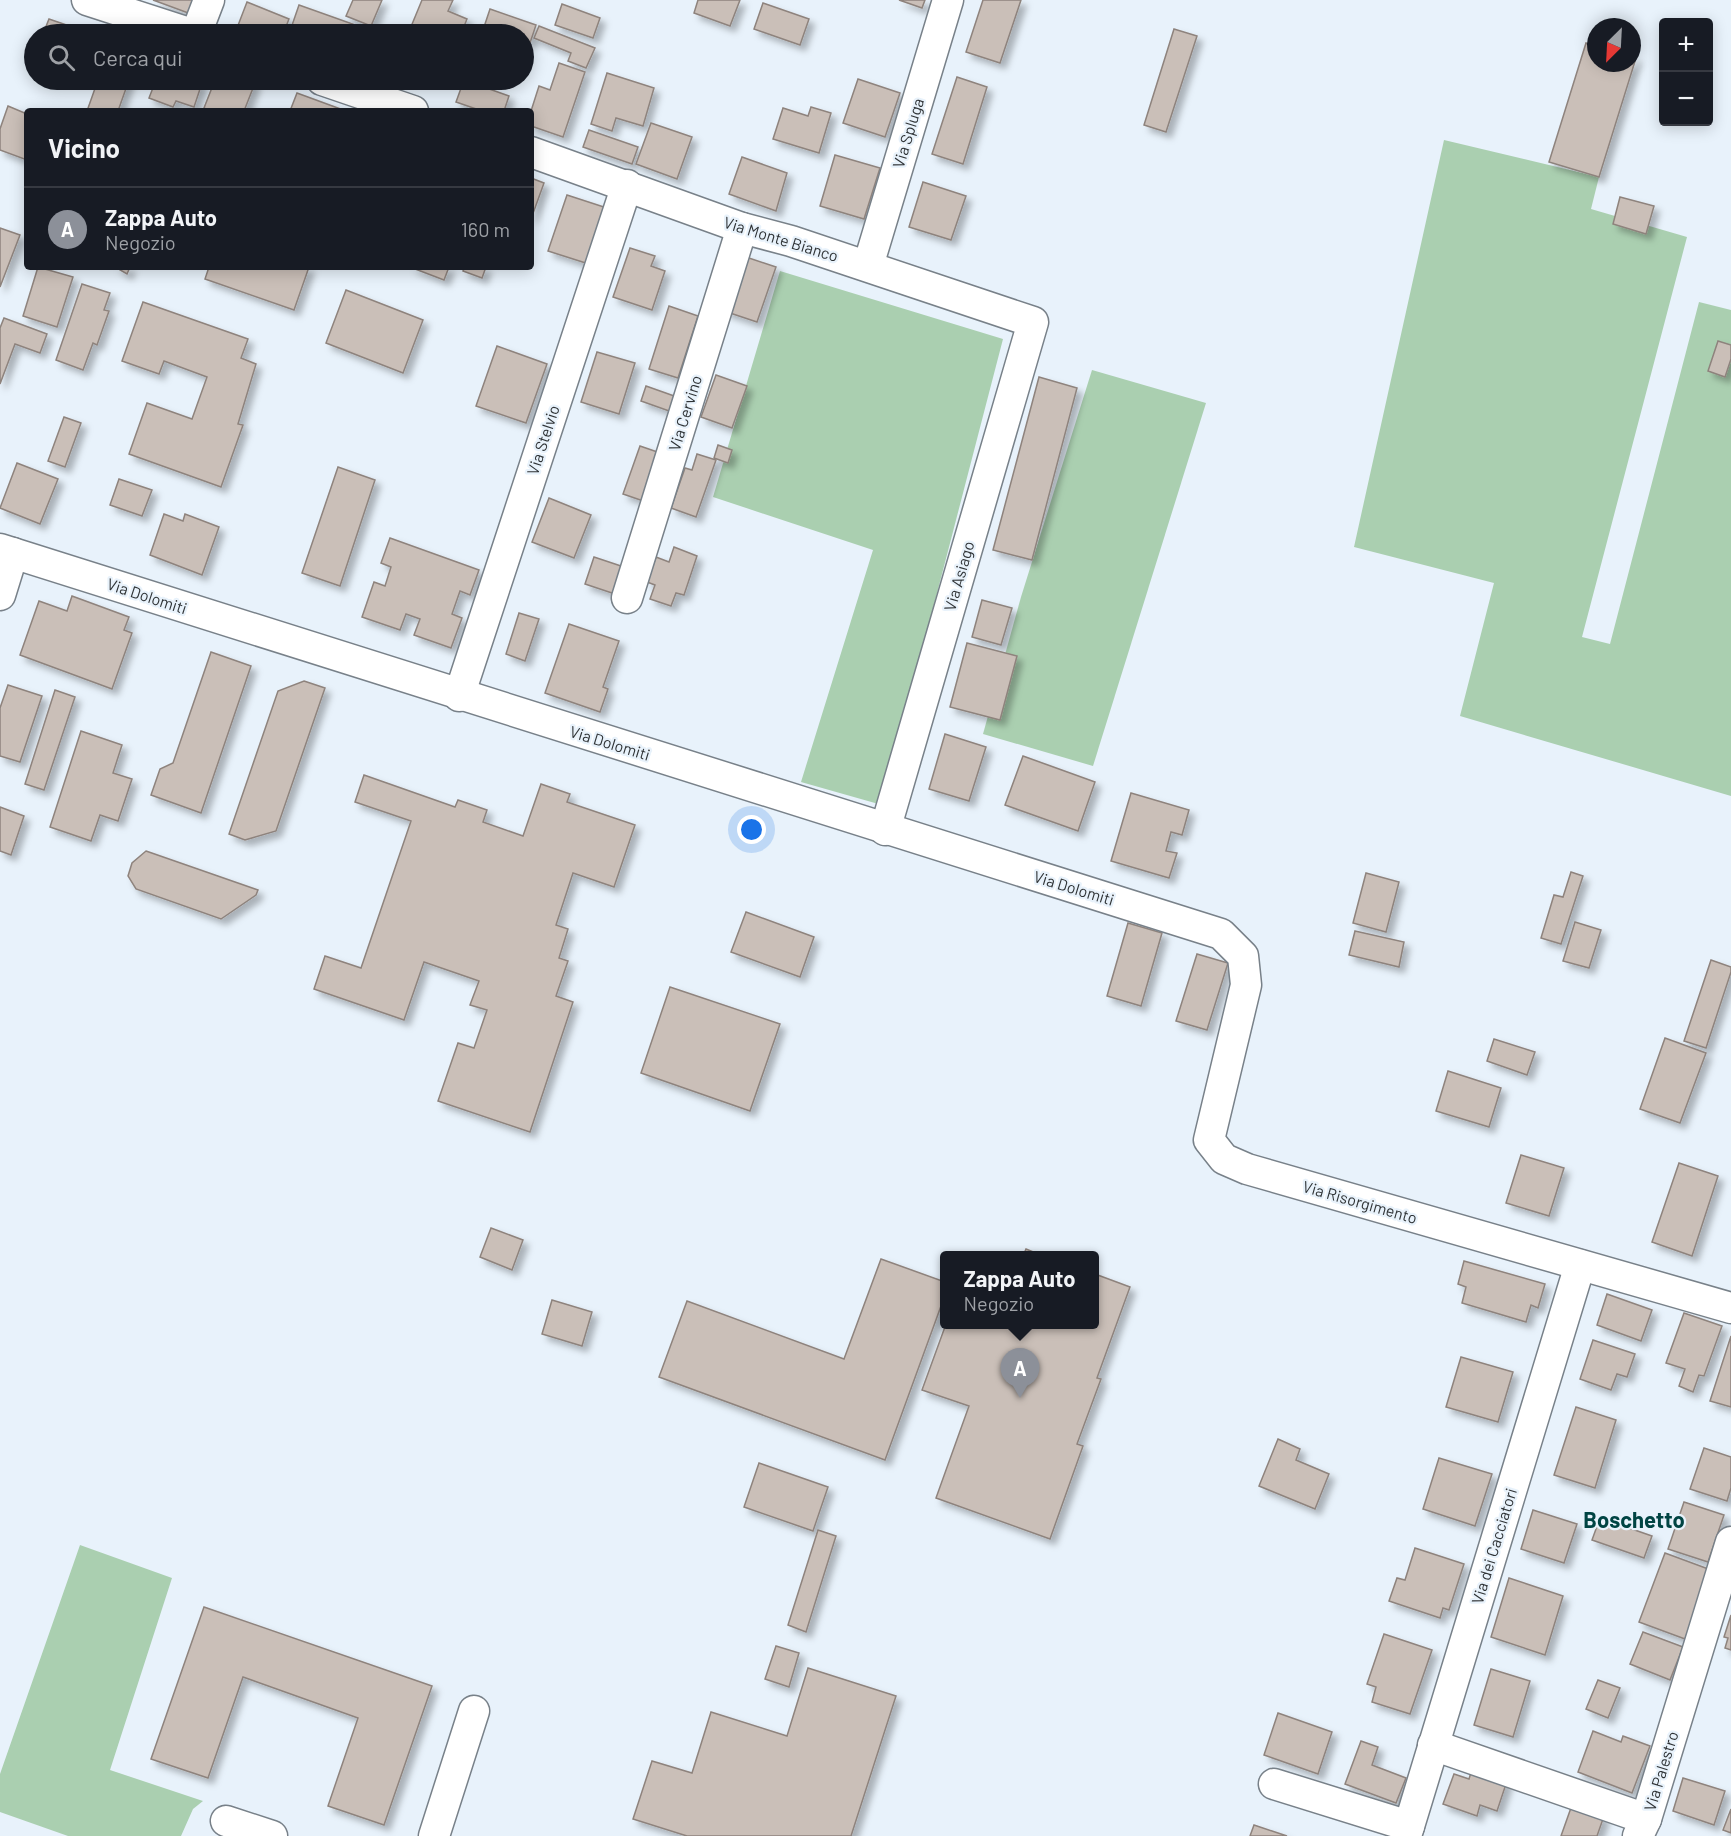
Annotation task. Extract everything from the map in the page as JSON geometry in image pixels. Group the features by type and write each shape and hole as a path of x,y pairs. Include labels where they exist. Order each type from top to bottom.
{"street":[{"path":"87,0 163,24"},
{"path":"198,24 208,0"},
{"name":"Via Spluga","path":"868,266 948,0"},
{"path":"351,90 404,108"},
{"name":"Via Monte Bianco","path":"534,153 742,228 868,266 1032,322"},
{"name":"Via Stelvio","path":"459,696 627,185"},
{"name":"Via Cervino","path":"627,598 742,228"},
{"name":"Via Asiago","path":"885,830 1032,322"},
{"path":"0,595 7,551"},
{"name":"Via Dolomiti","path":"7,551 459,696 1221,934"},
{"name":"Via Risorgimento","path":"1221,934 1243,956 1246,985 1209,1140 1224,1159 1247,1169 1731,1308"},
{"name":"Via dei Cacciatori","path":"1274,1784 1408,1831 1580,1265"},
{"name":"Via Palestro","path":"1433,1745 1642,1828 1731,1542"},
{"path":"434,1836 474,1711"},
{"path":"226,1821 272,1836"}],"green space":[{"path":"1444,140 1599,177 1591,209 1687,237 1582,637 1610,644 1699,302 1731,310 1731,796 1460,716 1494,583 1354,547"},
{"path":"780,271 1003,339 882,805 801,782 873,550 713,497"},
{"path":"1092,370 1206,403 1093,766 983,734 1021,597"},
{"path":"80,1545 172,1578 110,1770 203,1801 193,1809 181,1836 68,1836 0,1812 0,1774"}],"building":[{"path":"153,0 196,0 191,14"},
{"path":"353,0 382,0 372,24 346,16"},
{"path":"422,0 453,0 448,11 467,19 465,24 412,24"},
{"path":"698,0 740,0 730,26 694,13"},
{"path":"899,0 925,0 922,8"},
{"path":"983,0 1021,0 1000,63 966,52"},
{"path":"247,2 289,19 287,24 239,24"},
{"path":"763,3 809,19 800,45 754,29"},
{"path":"562,4 600,18 593,38 555,25"},
{"path":"299,5 352,24 292,24"},
{"path":"490,9 533,24 485,24"},
{"path":"49,19 64,24 47,24"},
{"path":"539,26 595,48 586,68 568,61 571,53 534,38"},
{"path":"1174,29 1197,36 1166,132 1144,125"},
{"path":"1587,43 1587,72 1632,72 1599,177 1549,162"},
{"path":"559,63 585,72 563,137 534,127 534,108 532,108 539,86 550,90"},
{"path":"607,73 654,88 643,126 616,118 612,131 591,124"},
{"path":"957,77 987,87 963,164 932,154"},
{"path":"858,79 900,93 885,137 843,123"},
{"path":"94,90 125,90 119,108 88,108"},
{"path":"152,90 200,90 194,107 176,101 173,107 149,98"},
{"path":"211,90 252,90 245,108 204,108"},
{"path":"460,90 492,90 509,96 505,108 473,108 456,102"},
{"path":"297,93 338,108 291,108"},
{"path":"8,106 24,113 24,159 0,150 0,129"},
{"path":"811,107 831,113 819,153 773,139 783,108 808,116"},
{"path":"651,123 692,137 677,179 636,164"},
{"path":"589,130 638,147 632,164 583,147"},
{"path":"835,155 880,168 864,219 820,206"},
{"path":"742,157 787,173 776,211 729,194"},
{"path":"534,179 544,183 534,211"},
{"path":"923,182 966,196 951,240 909,227"},
{"path":"567,195 610,209 592,265 548,251"},
{"path":"1620,197 1654,206 1646,234 1613,224"},
{"path":"0,228 20,235 0,287"},
{"path":"630,248 655,256 651,266 665,271 652,310 613,297"},
{"path":"743,256 776,267 757,322 724,311"},
{"path":"37,270 48,270 73,277 57,327 23,316"},
{"path":"208,270 308,270 294,310 205,279"},
{"path":"418,270 448,270 444,280"},
{"path":"463,270 485,270 482,278"},
{"path":"82,284 110,293 104,310 109,311 97,345 93,343 83,370 56,360"},
{"path":"346,290 423,320 403,373 326,343"},
{"path":"143,302 248,339 241,358 256,364 238,424 243,425 221,487 129,454 147,403 192,419 207,377 164,361 159,374 122,361"},
{"path":"669,306 698,316 678,378 649,369"},
{"path":"4,318 47,334 40,353 15,344 0,384 0,328"},
{"path":"1718,341 1731,345 1731,359 1725,377 1708,371"},
{"path":"497,346 547,364 526,423 476,406"},
{"path":"597,352 635,363 619,414 581,402"},
{"path":"716,375 747,386 732,428 701,417"},
{"path":"1039,377 1077,388 1032,560 993,550"},
{"path":"646,386 677,397 672,412 641,401"},
{"path":"64,417 81,423 65,467 48,461"},
{"path":"718,445 732,450 728,463 714,458"},
{"path":"640,446 669,456 652,504 623,494"},
{"path":"697,454 716,460 696,517 671,508 685,468 692,470"},
{"path":"17,463 58,479 40,524 0,508"},
{"path":"338,467 375,480 340,586 302,573"},
{"path":"119,479 152,490 142,516 110,505"},
{"path":"549,498 591,515 574,558 532,542"},
{"path":"164,514 183,521 185,514 219,527 202,575 150,555"},
{"path":"390,538 479,570 470,595 460,591 452,614 462,618 451,648 414,635 420,619 406,614 400,630 362,617 374,582 385,586 391,567 381,563"},
{"path":"674,547 697,556 684,595 676,593 671,606 650,599 655,585 647,582 656,557 669,562"},
{"path":"594,557 627,568 618,595 585,584"},
{"path":"72,596 129,617 124,630 132,633 112,689 20,655 39,601 67,611"},
{"path":"982,600 1012,608 1001,645 972,637"},
{"path":"519,613 539,619 525,661 506,654"},
{"path":"569,624 619,641 603,687 608,689 600,712 545,693"},
{"path":"967,643 1017,656 1000,720 950,707"},
{"path":"211,652 251,666 201,813 151,795 160,769 173,763"},
{"path":"304,681 325,688 276,831 245,840 229,834 278,691"},
{"path":"8,685 42,696 20,762 0,756 0,708"},
{"path":"55,690 75,697 44,790 25,784"},
{"path":"81,731 122,745 113,773 132,779 118,821 100,815 91,841 50,827"},
{"path":"945,734 986,747 969,801 929,789"},
{"path":"1023,756 1095,782 1078,831 1005,805"},
{"path":"364,775 455,807 458,800 487,810 483,822 523,836 541,784 570,794 567,802 635,825 614,887 573,873 556,925 568,929 559,958 568,961 556,996 573,1002 530,1132 438,1101 458,1043 474,1048 487,1010 470,1005 479,981 424,962 404,1020 314,989 325,956 361,968 411,821 355,802"},
{"path":"1131,793 1189,810 1182,835 1171,832 1166,851 1177,853 1169,878 1111,861"},
{"path":"0,807 24,816 11,855 0,851"},
{"path":"146,851 258,890 256,895 221,919 136,889 128,876 132,863"},
{"path":"1571,872 1583,876 1561,944 1541,938 1554,895 1563,897"},
{"path":"1366,873 1399,882 1386,932 1353,923"},
{"path":"746,912 814,937 800,977 731,952"},
{"path":"1575,922 1601,930 1589,968 1563,961"},
{"path":"1128,923 1162,933 1141,1006 1107,996"},
{"path":"1355,931 1404,942 1399,967 1349,955"},
{"path":"1197,954 1228,963 1207,1030 1176,1021"},
{"path":"1711,960 1731,967 1731,972 1706,1048 1684,1041"},
{"path":"670,987 780,1024 750,1111 641,1073"},
{"path":"1665,1038 1706,1053 1680,1123 1640,1109"},
{"path":"1494,1039 1535,1052 1527,1075 1487,1061"},
{"path":"1448,1071 1501,1088 1489,1127 1436,1111"},
{"path":"1521,1155 1564,1168 1549,1216 1506,1203"},
{"path":"1679,1163 1718,1176 1692,1256 1652,1242"},
{"path":"491,1228 523,1240 512,1270 480,1257"},
{"path":"881,1259 940,1280 940,1309 885,1460 659,1377 687,1301 844,1359"},
{"path":"1464,1261 1545,1284 1538,1308 1531,1305 1526,1322 1462,1303 1466,1287 1458,1284"},
{"path":"1099,1275 1130,1287 1097,1378 1101,1379 1077,1444 1083,1446 1050,1539 936,1498 969,1406 922,1390 944,1329 1099,1329"},
{"path":"1607,1294 1652,1310 1641,1341 1597,1325"},
{"path":"552,1300 592,1312 582,1346 542,1334"},
{"path":"1684,1313 1722,1326 1704,1376 1699,1375 1693,1392 1679,1386 1685,1369 1666,1363"},
{"path":"1731,1336 1731,1407 1710,1401"},
{"path":"1593,1340 1635,1354 1627,1377 1617,1374 1611,1390 1580,1379"},
{"path":"1461,1357 1513,1372 1498,1422 1446,1407"},
{"path":"1576,1407 1616,1420 1595,1488 1554,1475"},
{"path":"1278,1439 1300,1449 1296,1460 1329,1474 1315,1509 1259,1486"},
{"path":"1704,1448 1731,1457 1731,1488 1727,1501 1690,1489"},
{"path":"1439,1458 1492,1474 1475,1526 1423,1509"},
{"path":"759,1463 828,1487 813,1531 744,1507"},
{"path":"1684,1502 1724,1515 1708,1562 1668,1549"},
{"path":"1533,1510 1577,1524 1564,1563 1521,1549"},
{"path":"1600,1518 1652,1536 1644,1558 1592,1540"},
{"path":"818,1530 836,1536 806,1632 788,1625"},
{"path":"1415,1548 1464,1564 1449,1610 1443,1608 1440,1618 1389,1601 1397,1578 1405,1580"},
{"path":"1665,1553 1711,1570 1685,1639 1639,1622"},
{"path":"1509,1578 1563,1596 1545,1655 1491,1637"},
{"path":"204,1607 432,1686 384,1825 328,1806 358,1718 243,1677 208,1778 151,1759"},
{"path":"1731,1615 1731,1650 1725,1648 1728,1638 1724,1637"},
{"path":"1643,1632 1683,1647 1670,1680 1630,1664"},
{"path":"1384,1634 1432,1650 1410,1714 1372,1702 1376,1687 1367,1684"},
{"path":"776,1646 799,1653 789,1687 765,1679"},
{"path":"808,1668 896,1696 851,1836 687,1836 633,1819 652,1761 692,1773 711,1712 787,1736"},
{"path":"1491,1669 1530,1681 1513,1737 1474,1725"},
{"path":"1598,1680 1620,1688 1608,1718 1586,1709"},
{"path":"1278,1713 1332,1732 1318,1774 1264,1755"},
{"path":"1593,1731 1621,1742 1623,1736 1650,1746 1632,1793 1578,1772"},
{"path":"1361,1741 1378,1747 1372,1765 1406,1778 1396,1803 1345,1784"},
{"path":"1472,1769 1507,1781 1497,1811 1480,1805 1477,1816 1443,1804 1454,1774 1469,1779"},
{"path":"1683,1778 1725,1791 1714,1825 1673,1811"},
{"path":"1572,1805 1604,1816 1597,1836 1561,1836"},
{"path":"1731,1809 1731,1833 1723,1830"},
{"path":"1254,1825 1287,1836 1250,1836"}],"place":[{"name":"Zappa Auto","path":"1020,1398"}],"district":[{"name":"Boschetto","path":"1634,1520"}]}
